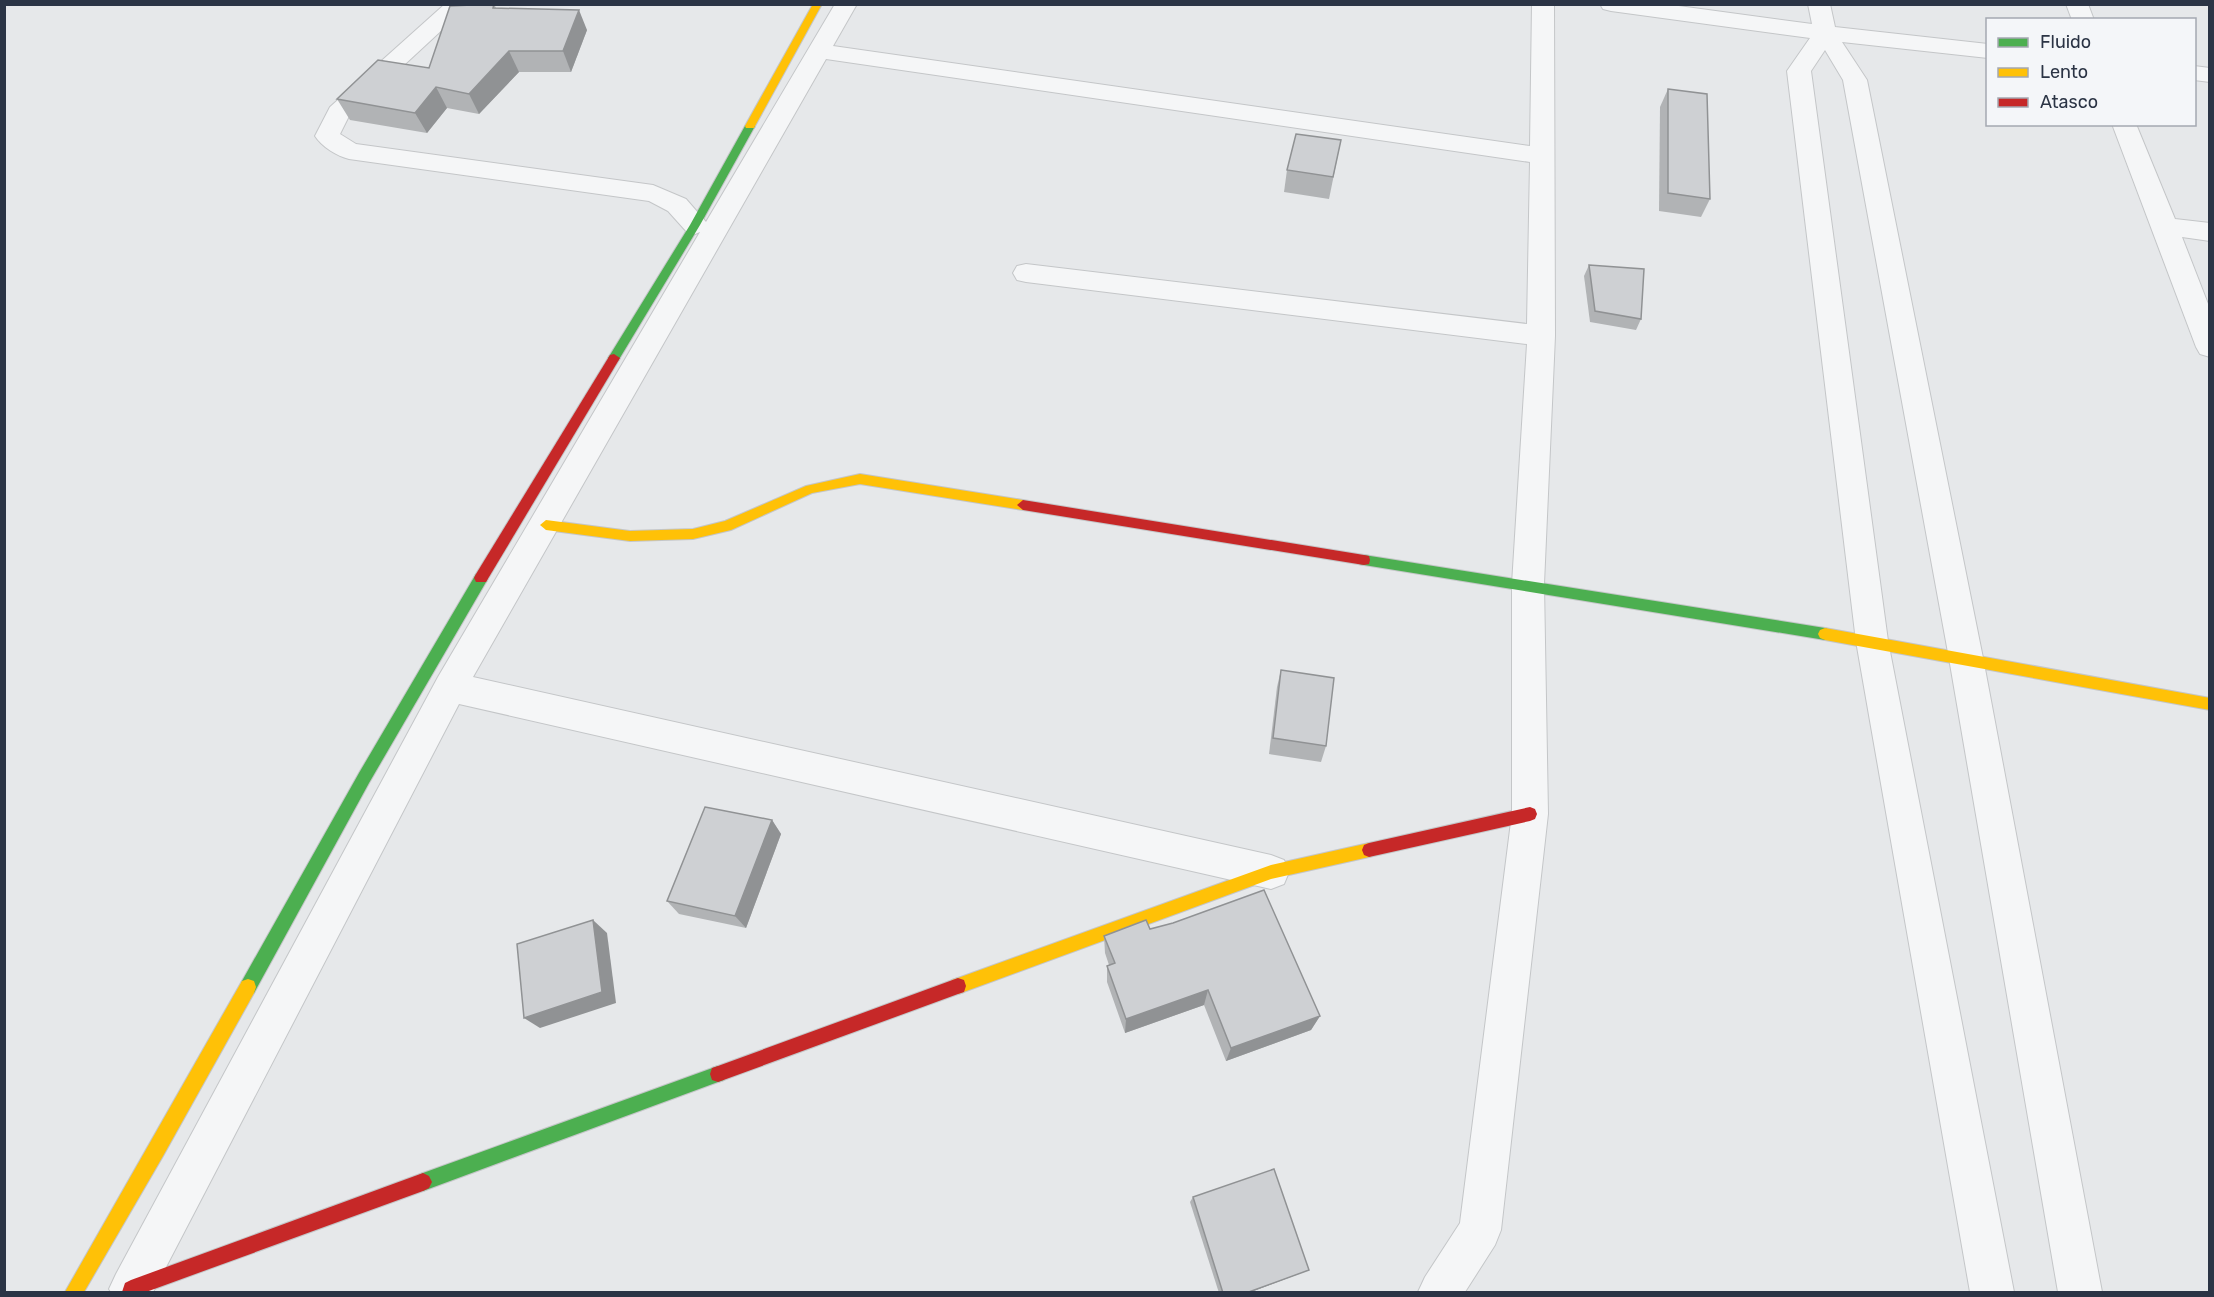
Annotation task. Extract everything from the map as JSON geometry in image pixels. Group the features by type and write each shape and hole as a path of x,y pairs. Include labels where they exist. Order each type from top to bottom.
{"street":[{"path":"459,4 339,112 327,136 349,151 653,194 674,201 684,209 695,225"},
{"path":"74,1293 157,1150 364,778 512,526 695,225 819,4"},
{"path":"131,1291 450,687 821,51 846,4"},
{"path":"1440,1293 1480,1230 1530,814 1528,584 1541,336 1543,4"},
{"path":"1611,4 1822,19 1986,51"},
{"path":"1822,19 1799,71 1872,641 1992,1293"},
{"path":"1822,19 1856,80 1965,658 2080,1293"},
{"path":"821,51 1541,156"},
{"path":"2125,126 2210,347"},
{"path":"2165,226 2210,232"},
{"path":"1026,273 1541,336"},
{"path":"546,525 608,536 668,537 714,530 761,513 810,489 860,479 1250,543 1528,584 1872,641 2210,704"},
{"path":"450,687 1271,872"},
{"path":"131,1291 1271,872 1530,814"}],"building":[{"path":"494,4 493,8 579,10 563,51 509,51 469,94 436,87 415,113 337,99 378,60 429,68 450,6"},
{"path":"1668,89 1707,94 1710,199 1668,193"},
{"path":"1296,134 1341,140 1333,177 1287,170"},
{"path":"1589,265 1644,269 1641,319 1595,311"},
{"path":"1281,670 1334,678 1326,746 1273,738"},
{"path":"705,807 772,820 735,916 667,901"},
{"path":"1264,890 1320,1016 1231,1048 1208,990 1126,1019 1107,966 1115,963 1104,936 1146,920 1150,929 1173,923"},
{"path":"593,920 602,992 524,1018 517,944"},
{"path":"1274,1169 1309,1270 1246,1293 1223,1293 1193,1197"}],"traffic: fast":[{"path":"614,358 695,225 750,126"},
{"path":"1364,560 1825,634"},
{"path":"248,987 364,778 481,578"},
{"path":"423,1182 718,1074"}],"traffic: slow":[{"path":"750,126 818,4"},
{"path":"546,525 630,536 693,534 727,526 810,489 860,479 1023,505"},
{"path":"1825,634 2210,704"},
{"path":"958,986 1271,872 1369,850"},
{"path":"74,1292 248,987"}],"traffic: jam":[{"path":"481,578 614,358"},
{"path":"1023,505 1364,560"},
{"path":"1369,850 1530,814"},
{"path":"718,1074 958,986"},
{"path":"131,1292 131,1289 423,1182"}]}
